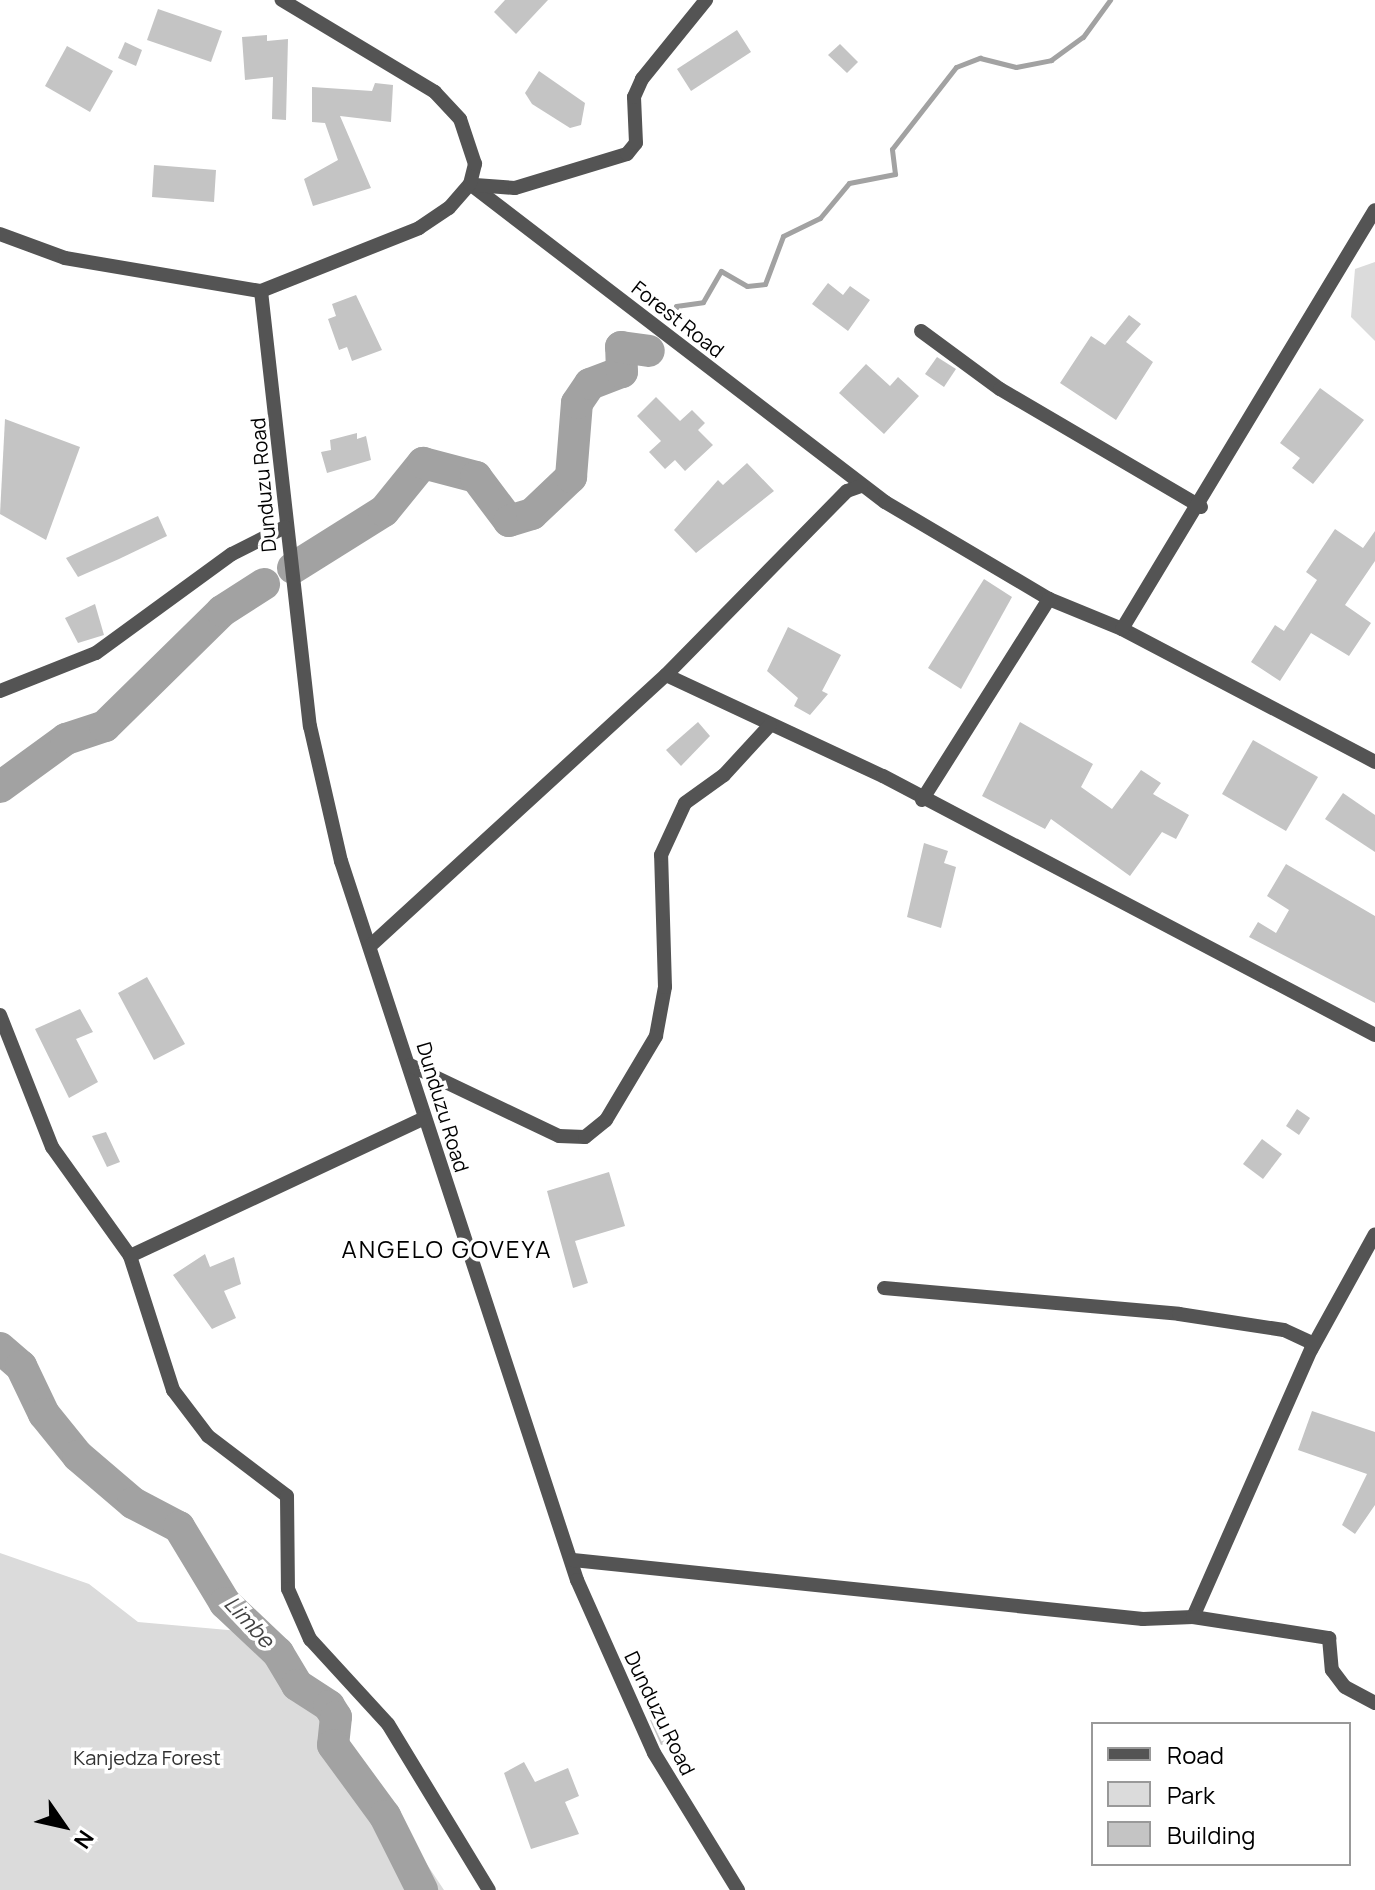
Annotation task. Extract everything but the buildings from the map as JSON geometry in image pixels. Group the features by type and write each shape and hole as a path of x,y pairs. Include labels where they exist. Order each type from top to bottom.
{"street":[{"path":"282,0 306,6 435,92 469,141 470,184"},
{"path":"0,234 65,258 261,291 419,228 470,184 515,188 627,154 636,143 634,97 642,79 706,0"},
{"name":"Forest Road","path":"470,184 861,486 1049,599 1122,629 1375,762"},
{"path":"1122,629 1201,507 1375,210"},
{"name":"Dunduzu Road","path":"261,291 285,527 310,726 370,946 410,1065 424,1118 573,1560 654,1753 738,1890"},
{"path":"921,331 1000,389 1201,507"},
{"path":"370,946 666,675 847,491 861,486"},
{"path":"0,691 96,653 232,554 285,527"},
{"path":"922,800 1049,599"},
{"path":"666,675 922,800 1375,1035"},
{"path":"410,1065 559,1136 585,1137 606,1120 656,1036 665,987 661,855 685,803 724,775 770,725"},
{"path":"0,1015 52,1147 130,1256 173,1390 208,1436 287,1496 288,1589 310,1639 388,1724 489,1890"},
{"path":"130,1256 424,1118"},
{"path":"1193,1617 1314,1344 1375,1234"},
{"path":"884,1288 1179,1314 1284,1330 1314,1344"},
{"path":"573,1560 1127,1618 1193,1617 1329,1638 1332,1670 1345,1687 1375,1703"}],"green space":[{"path":"1375,262 1375,341 1351,317 1355,269"},
{"name":"Kanjedza Forest","path":"0,1553 89,1584 138,1622 273,1634 444,1890 0,1890"}],"waterway":[{"path":"685,321 676,306 703,302 721,271 747,286 765,284 783,236 820,218 849,183 895,174 892,149 956,67 980,58 1016,67 1051,60 1083,37 1110,0"},
{"path":"293,568 384,511 423,463 476,477 509,521 532,514 571,477 577,403 590,384 622,372 621,347 649,351"},
{"path":"0,787 66,739 105,726 222,611 264,584"},
{"name":"Limbe","path":"0,1348 21,1366 44,1414 78,1456 133,1503 179,1527 225,1603 278,1653 297,1685 329,1706 336,1717 333,1745 385,1816 422,1890"}],"district":[{"name":"ANGELO GOVEYA","path":"447,1249"}]}
